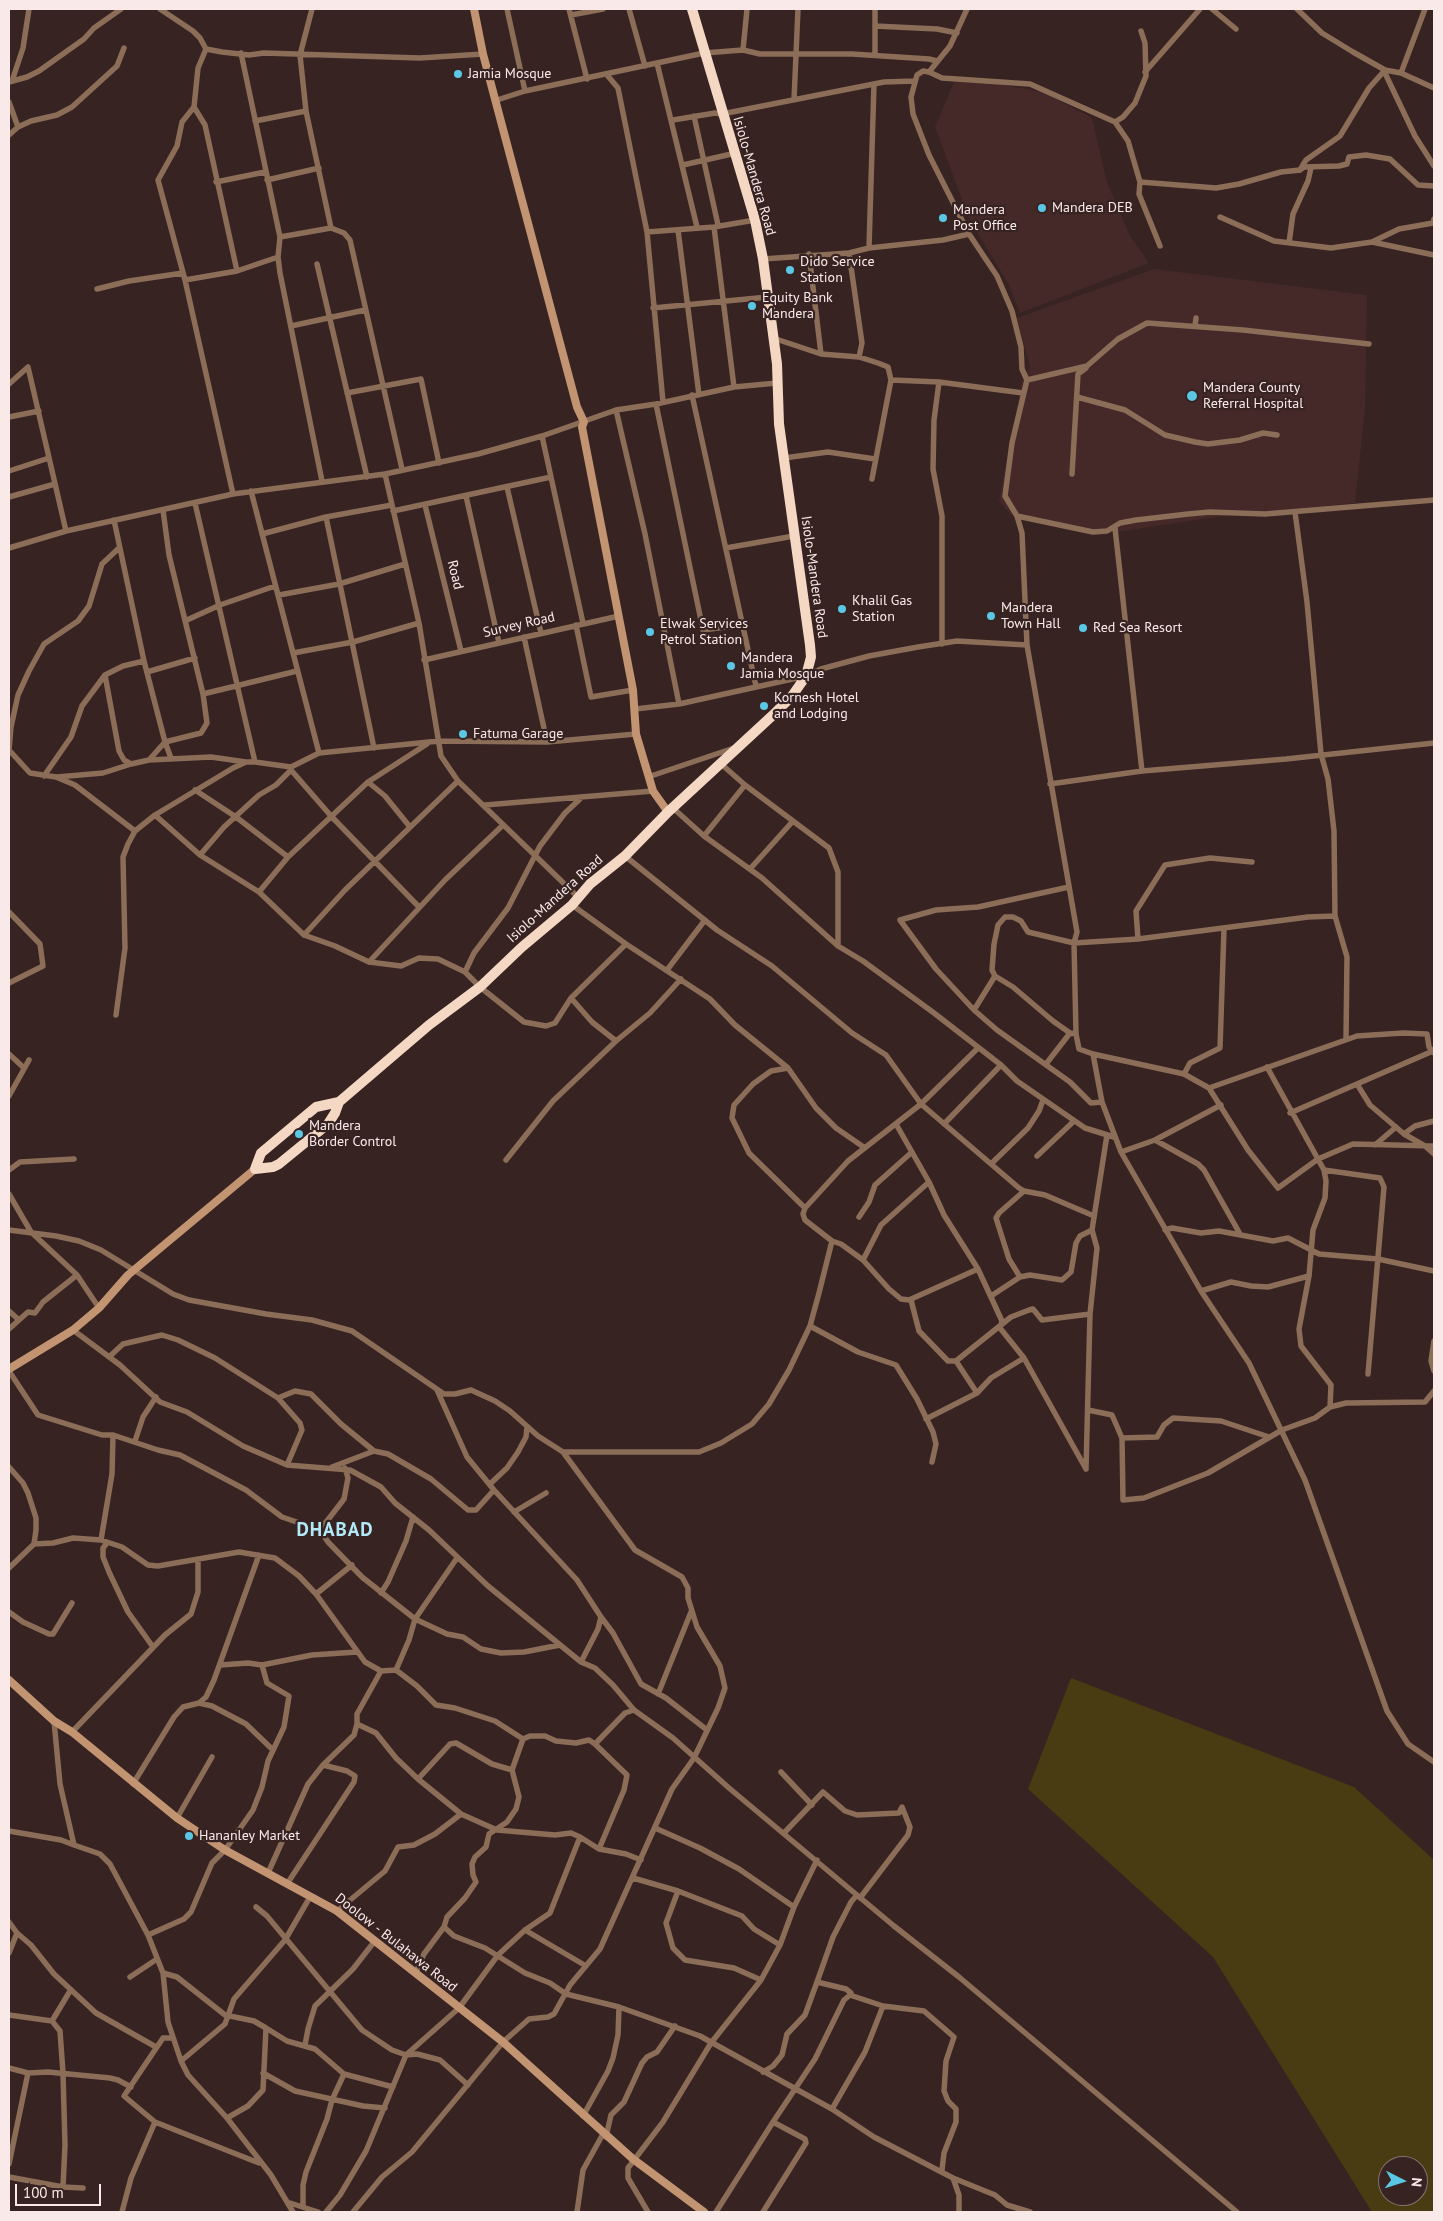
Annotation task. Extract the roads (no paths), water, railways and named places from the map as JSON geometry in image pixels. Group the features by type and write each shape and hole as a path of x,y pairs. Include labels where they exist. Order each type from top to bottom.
{"highway":[{"name":"Isiolo-Mandera Road","path":"339,1102 429,1025 480,987 575,902 590,884 625,856 670,810 792,696 806,676 811,657 810,645 784,458 773,338 763,259 755,220 736,153 722,114 692,9"},
{"path":"339,1102 328,1124 273,1167 255,1169 262,1153 316,1107 339,1102"}],"main road":[{"path":"474,9 484,54 577,407 584,422 582,427 633,690 636,734 653,791 670,810"},
{"path":"9,1370 73,1330 99,1308 135,1270 255,1169"},
{"name":"Doolow - Bulahawa Road","path":"9,1680 54,1721 72,1732 133,1784 177,1818 225,1850 337,1911 503,2042 604,2135 633,2159 704,2212"}],"street":[{"path":"10,82 24,48 29,9"},
{"path":"10,82 39,71 84,39 94,28 121,9"},
{"path":"160,9 197,34 206,49"},
{"path":"168,13 176,9"},
{"path":"312,9 300,54 306,111 331,228"},
{"path":"507,9 525,91"},
{"path":"587,79 570,12 603,9"},
{"path":"629,9 645,66"},
{"path":"743,50 747,9"},
{"path":"794,100 794,54 798,9"},
{"path":"875,9 875,56"},
{"path":"929,72 950,46 967,9"},
{"path":"1145,72 1200,9"},
{"path":"1212,9 1236,29"},
{"path":"1297,9 1322,33 1385,71 1401,73 1434,88"},
{"path":"1401,73 1425,9"},
{"path":"875,26 938,29 957,33"},
{"path":"1115,122 1123,117 1135,104 1146,76 1145,43 1141,31"},
{"path":"9,135 18,127 31,121 57,115 72,107 117,66 124,48"},
{"path":"206,49 241,54 420,58 484,54"},
{"path":"206,49 198,68 194,107 182,122 177,146 158,180 186,280 233,494"},
{"path":"497,100 525,91 704,54 743,50 760,54 928,58 936,61"},
{"path":"241,54 280,237 278,257 322,481"},
{"path":"657,64 673,120 697,227"},
{"path":"1160,246 1139,194 1140,182 1128,141 1115,122 1030,84 942,78 923,71 914,81 911,97 920,134 969,234 997,276 1010,306 1021,347 1022,369 1027,380 1012,443 1005,496 1017,516 1024,545 1027,645 1077,932 1074,943 1073,1034 1079,1049 1093,1054 1184,1074 1209,1088 1248,1150 1278,1188 1318,1159 1353,1144 1434,1146"},
{"path":"1385,71 1414,136 1434,166"},
{"path":"1300,170 1306,160 1340,136 1369,88 1385,71"},
{"path":"607,75 618,88 648,232 653,308 663,402"},
{"path":"673,120 722,114 874,84 914,81"},
{"path":"869,248 874,84"},
{"path":"9,102 18,127"},
{"path":"194,107 205,125 237,271"},
{"path":"255,121 306,111"},
{"path":"694,116 716,226 734,387"},
{"path":"683,165 736,153"},
{"path":"1140,182 1216,188 1239,184 1281,172 1300,170 1304,167 1339,166 1347,164 1349,157 1366,156 1390,159 1418,185 1434,186"},
{"path":"268,180 319,168"},
{"path":"1289,243 1293,214 1308,181 1311,168"},
{"path":"216,182 265,172"},
{"path":"1220,217 1266,238 1331,248 1372,242 1400,229 1433,223 1434,219"},
{"path":"648,232 716,226 755,220"},
{"path":"280,237 331,228 344,233 350,240 402,469"},
{"path":"678,230 699,395"},
{"path":"763,259 849,252 943,240 969,234"},
{"path":"1372,242 1434,255"},
{"path":"849,252 862,344 859,357"},
{"path":"809,254 821,354"},
{"path":"186,280 237,271 278,257"},
{"path":"317,264 328,318 367,478"},
{"path":"98,289 129,281 183,272"},
{"path":"653,308 768,297"},
{"path":"291,326 365,310"},
{"path":"1195,326 1196,318"},
{"path":"1072,474 1078,374 1118,339 1147,323 1195,326 1369,344"},
{"path":"773,338 821,354 859,357 888,367 892,380 872,479"},
{"path":"1027,380 1087,366"},
{"path":"9,384 28,367 66,531"},
{"path":"347,392 421,379 438,463"},
{"path":"892,380 939,382 1023,393"},
{"path":"9,548 66,531 251,490 322,481 367,478 402,469 438,463 542,436 616,410 656,404 734,387 776,382"},
{"path":"939,382 934,420 933,469 942,526 942,644"},
{"path":"692,396 741,625 756,686"},
{"path":"1077,397 1125,410 1165,435 1187,441 1208,444 1240,440 1263,432 1277,435"},
{"path":"656,404 703,630 741,625"},
{"path":"616,410 645,534 680,704"},
{"path":"9,418 39,411"},
{"path":"542,436 583,623"},
{"path":"784,458 828,452 876,459"},
{"path":"9,471 49,458"},
{"path":"385,474 419,623 441,756 458,781 535,857 575,902 626,944 710,999 735,1025 788,1068 816,1108 836,1128 865,1148"},
{"path":"262,534 326,517 425,505 552,478"},
{"path":"9,497 55,484"},
{"path":"507,487 541,633"},
{"path":"251,490 319,754"},
{"path":"466,496 499,643"},
{"path":"1017,516 1093,532 1114,528 1120,523 1188,514 1210,512 1265,514 1434,500"},
{"path":"195,503 255,762"},
{"name":"Road","path":"425,505 461,651"},
{"path":"149,760 165,742 201,733 205,728 207,717 187,620 170,555 163,510"},
{"path":"1295,512 1307,602 1321,754 1328,778 1334,831 1335,916 1347,957 1346,1039"},
{"path":"326,517 374,748"},
{"path":"114,520 144,661 171,758"},
{"path":"1114,528 1142,771"},
{"path":"726,548 758,540 794,536"},
{"path":"119,548 102,564 89,606 78,621 44,644 18,695 11,728 9,750 30,773 56,777 103,773 149,760 211,756 291,768 331,816 419,907"},
{"path":"278,596 339,584 405,564"},
{"path":"187,620 220,605 275,586"},
{"name":"Survey Road","path":"424,660 620,616"},
{"path":"293,653 352,642 419,623"},
{"path":"576,625 591,697 633,690"},
{"path":"524,637 547,742"},
{"path":"635,709 680,704 806,676 821,669 869,656 957,641 1027,645"},
{"path":"147,672 195,658"},
{"path":"44,776 71,736 82,706 105,675 123,666 144,661"},
{"path":"203,694 297,671"},
{"path":"105,675 118,751 124,760 131,764"},
{"path":"200,854 259,795 276,785 291,768 319,754 439,741 547,742 636,734"},
{"path":"259,892 288,857 368,782 429,742"},
{"path":"1050,784 1142,771 1434,743"},
{"path":"648,777 739,746"},
{"path":"116,1015 125,948 123,857 136,832 155,815 246,762"},
{"path":"720,763 745,785 829,848 835,860 839,892 838,946"},
{"path":"56,777 75,785 136,832"},
{"path":"304,935 345,890 458,781"},
{"path":"368,782 390,802 410,827"},
{"path":"704,836 745,785"},
{"path":"195,790 236,817 288,857"},
{"path":"484,805 580,799 653,791"},
{"path":"466,972 474,953 508,908 550,831 580,799"},
{"path":"670,810 750,869 838,946 863,961 1001,1065 1017,1081 1085,1128 1114,1136"},
{"path":"155,815 200,854 259,892 304,935 336,946 369,962 401,966 419,958 438,959 466,972 480,987 524,1022 546,1026 555,1023 571,998 626,944"},
{"path":"750,869 793,822"},
{"path":"369,962 419,907 502,826"},
{"path":"625,856 731,940 772,966 852,1032 886,1055 921,1104 1024,1191 1045,1196 1094,1216"},
{"path":"1138,939 1136,912 1165,865 1210,858 1252,862"},
{"path":"1069,887 1026,894 978,907 936,910 900,920 936,969 974,1010 996,1030 1070,1082 1091,1103 1102,1102"},
{"path":"9,912 40,944 43,966 9,983"},
{"path":"1073,1034 1030,1004 1013,987 994,976 992,970 994,944 998,925 1005,918 1013,917 1021,922 1028,932 1074,943 1138,939 1224,929 1308,916 1335,916"},
{"path":"667,970 706,920"},
{"path":"1184,1074 1190,1063 1220,1048 1221,1045 1224,929"},
{"path":"974,1010 994,976"},
{"path":"506,1160 553,1101 616,1041 650,1013 681,979"},
{"path":"571,998 592,1022 616,1041"},
{"path":"1046,1064 1073,1034"},
{"path":"1209,1088 1346,1039 1381,1034 1427,1034 1429,1047 1433,1052 1290,1113"},
{"path":"978,1048 921,1104 848,1160 805,1208 803,1214 805,1220 832,1241 840,1244 863,1260 888,1289 902,1299 910,1300 978,1269"},
{"path":"9,1054 24,1068"},
{"path":"1093,1054 1102,1102 1121,1152 1202,1291 1249,1363 1305,1480 1387,1711 1408,1744 1434,1762"},
{"path":"9,1096 29,1060"},
{"path":"944,1124 1001,1065"},
{"path":"1267,1067 1290,1113 1324,1170 1326,1181 1325,1198 1312,1230 1309,1276 1299,1329 1299,1340 1301,1346 1331,1385 1330,1407"},
{"path":"788,1068 771,1071 753,1084 734,1105 732,1118 749,1153 766,1172 805,1208"},
{"path":"1357,1084 1370,1105 1404,1134 1425,1146 1434,1154"},
{"path":"992,1163 1028,1128 1039,1112 1043,1100"},
{"path":"1121,1152 1154,1140 1221,1105"},
{"path":"1038,1156 1074,1121"},
{"path":"1404,1134 1415,1126 1434,1121"},
{"path":"896,1124 929,1182 944,1215 978,1269 1002,1321 1000,1328"},
{"path":"1374,1145 1396,1127"},
{"path":"1000,1328 1024,1358 1086,1469 1090,1314 1097,1248 1092,1230 1107,1135"},
{"path":"1154,1140 1191,1160 1204,1170 1240,1234"},
{"path":"859,1217 869,1202 875,1185 912,1152"},
{"path":"9,1170 20,1162 74,1159"},
{"path":"1324,1170 1380,1178 1384,1187 1368,1374"},
{"path":"863,1260 881,1224 929,1182"},
{"path":"1020,1277 1009,1259 996,1218 999,1213 1024,1191"},
{"path":"9,1194 31,1232 77,1274 99,1308"},
{"path":"1165,1230 1172,1228 1201,1233 1219,1231 1273,1242 1288,1238 1320,1254 1378,1259 1434,1271"},
{"path":"9,1230 31,1232 79,1242 101,1250 173,1294 189,1300 312,1320 352,1331 444,1394 455,1394 471,1390 495,1401 527,1427 563,1452 634,1550 682,1577 688,1588 691,1612 697,1627 720,1666 725,1688 694,1758 672,1789 633,1878 610,1924 607,1937 570,1985 554,2014 548,2017 529,2019 503,2042 412,2152 382,2177 353,2212"},
{"path":"991,1296 1020,1277 1030,1275 1062,1280 1070,1272 1076,1244 1080,1236 1092,1230"},
{"path":"563,1452 699,1452 721,1443 752,1424 769,1404 789,1370 810,1326 832,1241"},
{"path":"9,1329 28,1312 36,1313 43,1302 77,1274"},
{"path":"1202,1291 1231,1282 1251,1286 1268,1286 1309,1276"},
{"path":"910,1300 919,1331 945,1360 956,1361 1000,1328 1011,1316 1033,1309 1042,1320 1090,1314"},
{"path":"9,1311 19,1320"},
{"path":"810,1326 858,1352 896,1365 917,1399 936,1438 932,1462"},
{"path":"73,1330 109,1357 160,1402 188,1412 243,1446 287,1465 345,1468 381,1487 395,1503 457,1558 581,1662 595,1668 613,1685 634,1710 673,1738 694,1758 858,1896 959,1977 1237,2212"},
{"path":"109,1357 123,1344 162,1335 178,1340 215,1358 278,1398 301,1426 287,1465"},
{"path":"1434,1341 1431,1361 1434,1371"},
{"path":"926,1419 977,1393 991,1378 1024,1358"},
{"path":"956,1361 977,1393"},
{"path":"9,1370 38,1415 102,1435 113,1435 158,1450 180,1455 246,1490 282,1517 320,1530 328,1542 381,1593 415,1619 447,1634 463,1637 481,1649 502,1652 524,1652 560,1645"},
{"path":"436,1389 467,1457 494,1490 577,1580 613,1632 641,1684 658,1694 707,1730"},
{"path":"278,1398 295,1391 311,1394 341,1424 374,1451 388,1454 431,1478 468,1510 476,1510 494,1490"},
{"path":"1088,1410 1112,1415 1122,1438 1123,1500 1144,1498 1208,1474 1269,1437 1282,1430 1315,1418 1330,1407 1346,1403 1425,1402 1434,1391"},
{"path":"135,1441 143,1418 156,1397"},
{"path":"1122,1438 1157,1437 1164,1424 1173,1418 1221,1421 1269,1437"},
{"path":"490,1484 507,1468 518,1452 526,1437 527,1427"},
{"path":"100,1540 112,1474 113,1435"},
{"path":"330,1468 374,1451"},
{"path":"9,1467 23,1483 32,1503 36,1518 34,1544"},
{"path":"320,1530 344,1499 348,1478 345,1468"},
{"path":"514,1512 546,1493"},
{"path":"381,1593 388,1582 406,1541 413,1517"},
{"path":"9,1568 34,1544 53,1543 72,1538 100,1540 122,1547 148,1564 158,1566 228,1553 275,1558 299,1576 316,1594 365,1662 381,1671 396,1670 417,1686 436,1705 455,1708 495,1721 524,1739"},
{"path":"107,1543 103,1548 103,1557 108,1572 128,1612 153,1647"},
{"path":"133,1784 174,1717 183,1707 199,1702 206,1697 220,1665 259,1555"},
{"path":"396,1670 409,1640 415,1619 457,1558"},
{"path":"72,1732 153,1647 179,1622 191,1614 198,1592 198,1560"},
{"path":"316,1594 352,1565"},
{"path":"9,1612 49,1634 53,1634 72,1603"},
{"path":"658,1694 691,1612"},
{"path":"581,1662 598,1630 601,1617"},
{"path":"220,1665 248,1663 262,1665 312,1655 357,1652"},
{"path":"148,1935 184,1919 191,1912 212,1863 225,1850 253,1810 272,1750 284,1727 289,1696 267,1683 262,1665"},
{"path":"268,1873 308,1784 323,1765 354,1735 357,1714 363,1700 381,1671"},
{"path":"199,1702 212,1706 246,1724 272,1750"},
{"path":"595,1744 625,1713 634,1710"},
{"path":"54,1721 60,1784 74,1845"},
{"path":"357,1724 376,1733 396,1758 418,1779 461,1814 497,1830 555,1835 571,1833 599,1849 626,1854 641,1860"},
{"path":"416,1972 424,1954 444,1926 450,1913 465,1898 476,1882 472,1864 475,1857 486,1847 489,1834 507,1822 516,1809 519,1797 512,1770 524,1739 530,1736 545,1736 556,1741 576,1743 589,1740 627,1775 624,1790 599,1849"},
{"path":"418,1779 450,1744 456,1743 492,1764 512,1770"},
{"path":"177,1818 212,1757"},
{"path":"287,1884 354,1782 355,1776 347,1771 323,1765"},
{"path":"781,1772 812,1805"},
{"path":"763,2072 772,2066 782,2054 787,2034 805,2014 833,1937 851,1902 908,1835 910,1827 902,1807 899,1813 857,1815 845,1811 823,1792 784,1833"},
{"path":"337,1911 385,1871 398,1847 414,1845 435,1834 461,1814"},
{"path":"655,1828 700,1848 739,1869 794,1908"},
{"path":"9,1831 61,1840 100,1854 110,1864 148,1935 163,1973 171,2038 188,2075 227,2118 290,2203 293,2212"},
{"path":"326,2212 340,2195 366,2151 406,2055 459,2008 498,1955 525,1930 550,1912 580,1838"},
{"path":"648,2212 628,2178 628,2168 663,2122 711,2043 761,1980 780,1945 794,1908 817,1860"},
{"path":"633,1878 678,1891 742,1916 754,1928 780,1945"},
{"path":"678,1891 666,1924 673,1948 685,1960 734,1968 761,1980"},
{"path":"181,2061 220,2029 230,2015 234,2000 285,1940 310,1896"},
{"path":"256,1907 267,1916 285,1940 330,1990 362,2030 380,2044 406,2055 422,2055 440,2060 468,2085"},
{"path":"9,1922 70,1991 96,2013 156,2047"},
{"path":"444,1926 462,1941 498,1955 525,1973 550,1983 566,1994 619,2007 700,2036 832,2109 874,2137 942,2170 954,2178 995,2195 1007,2205 1030,2212"},
{"path":"525,1930 586,1966"},
{"path":"9,1953 17,1933"},
{"path":"305,2045 315,2006 353,1970 374,1942"},
{"path":"130,1977 157,1959"},
{"path":"163,1973 177,1977 202,2000 225,2015 254,2021 287,2041 315,2049 344,2074 393,2087"},
{"path":"817,1982 846,1989 851,1992 850,1995"},
{"path":"52,2020 70,1991"},
{"path":"850,1995 883,2006 924,2011 954,2037 946,2061 944,2091 948,2101 956,2110 956,2122 944,2153 942,2170"},
{"path":"716,2212 773,2122 796,2090 825,2041 844,2000 850,1995"},
{"path":"832,2109 865,2052 883,2006"},
{"path":"583,2116 613,2058 618,2035 619,2007"},
{"path":"9,2014 52,2020 60,2030 64,2073 65,2152 63,2187"},
{"path":"577,2212 583,2170 604,2135 611,2115 624,2102 642,2063 647,2057 657,2052 675,2026"},
{"path":"227,2118 258,2098 263,2090 266,2028"},
{"path":"171,2038 163,2038 124,2096 155,2122 262,2164"},
{"path":"9,2068 28,2074 64,2073 118,2080 131,2087"},
{"path":"263,2073 296,2090 332,2100 385,2108"},
{"path":"9,2164 28,2074"},
{"path":"304,2207 303,2185 306,2172 332,2100 344,2074"},
{"path":"122,2212 134,2169 155,2122"},
{"path":"763,2212 806,2143 805,2139 773,2122"},
{"path":"9,2177 63,2187 83,2188"},
{"path":"954,2178 959,2195 959,2212"},
{"path":"290,2203 318,2212"}],"place":[{"name":"Jamia Mosque","path":"458,74"},
{"name":"Mandera DEB","path":"1042,208"},
{"name":"Mandera Post Office","path":"943,218"},
{"name":"Dido Service Station","path":"790,270"},
{"name":"Equity Bank Mandera","path":"752,306"},
{"name":"Mandera County Referral Hospital","path":"1192,396"},
{"name":"Khalil Gas Station","path":"842,609"},
{"name":"Mandera Town Hall","path":"991,616"},
{"name":"Red Sea Resort","path":"1083,628"},
{"name":"Elwak Services Petrol Station","path":"650,632"},
{"name":"Mandera Jamia Mosque","path":"731,666"},
{"name":"Kornesh Hotel and Lodging","path":"764,706"},
{"name":"Fatuma Garage","path":"463,734"},
{"name":"Mandera Border Control","path":"299,1134"},
{"name":"Hananley Market","path":"189,1836"}],"district":[{"name":"DHABAD","path":"335,1531"}]}
